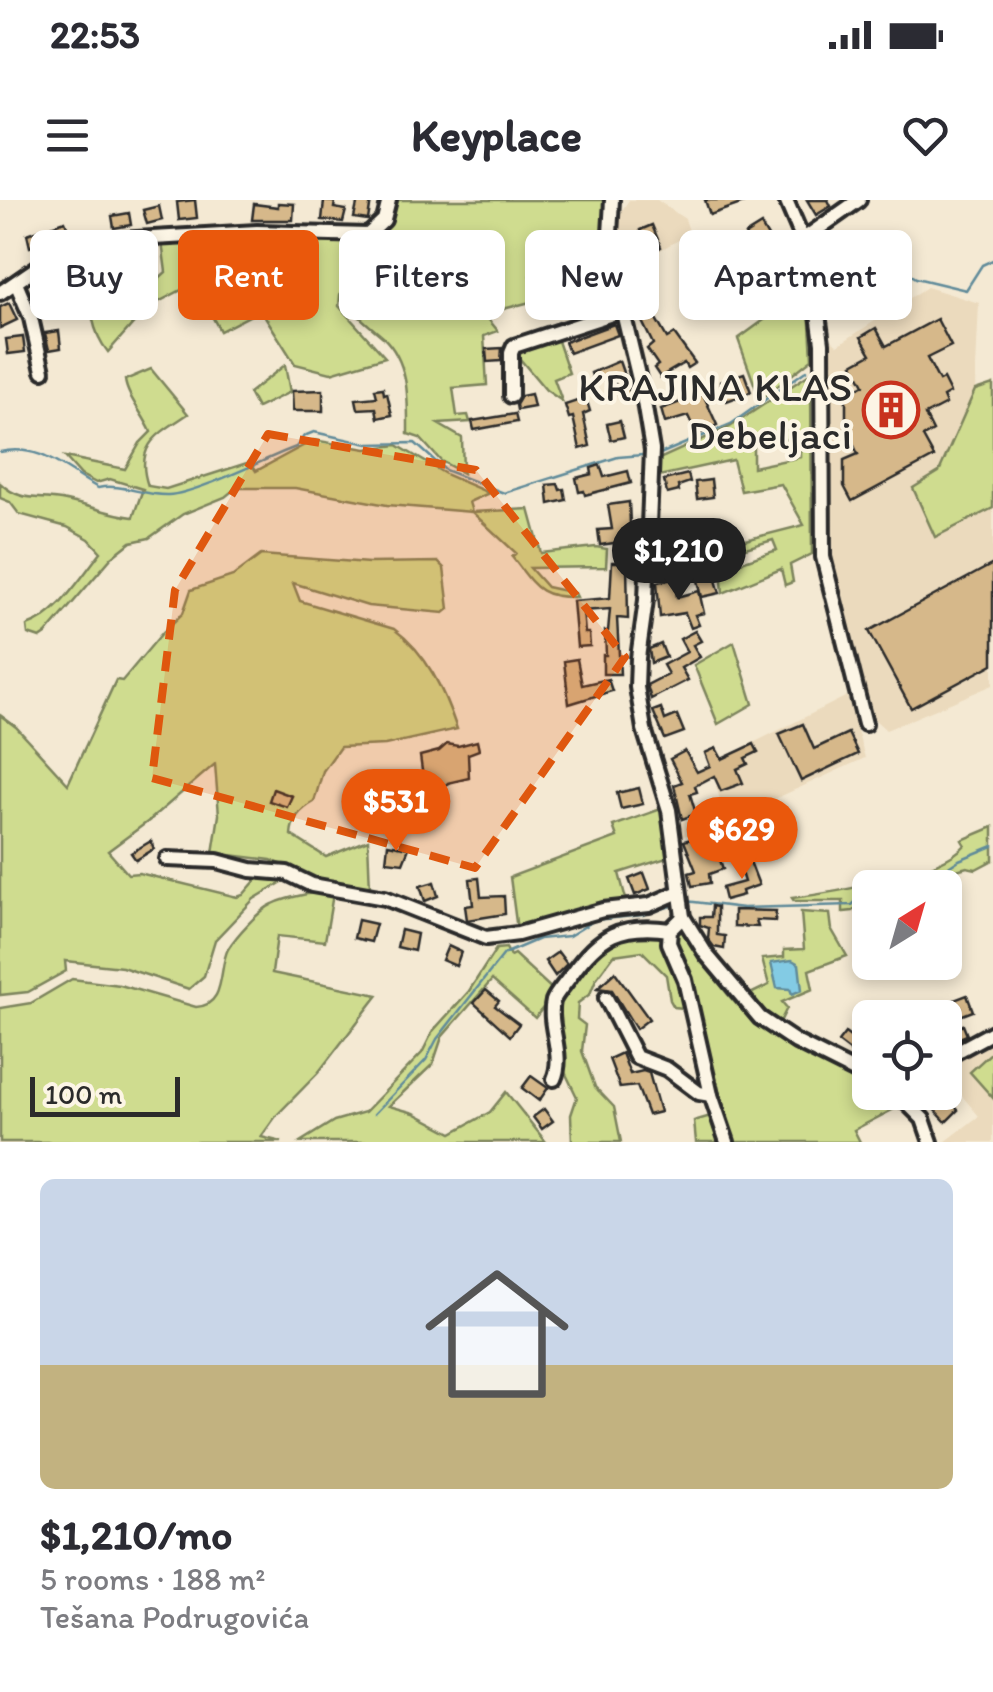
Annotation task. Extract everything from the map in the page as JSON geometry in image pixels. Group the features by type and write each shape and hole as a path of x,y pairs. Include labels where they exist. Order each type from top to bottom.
{"street":[{"path":"0,293 57,259 119,240 257,232 368,235 384,220 390,200"},
{"path":"611,230 612,200"},
{"path":"786,200 801,230"},
{"path":"817,230 860,200"},
{"path":"16,282 43,371"},
{"path":"512,396 514,346 596,320"},
{"path":"623,320 644,396 652,450 638,687 644,729 669,810 680,904 706,954 760,1018 796,1042 852,1070"},
{"path":"819,320 823,558 866,724"},
{"path":"166,858 217,861 251,870 287,873 312,885 385,898 474,935 496,938 592,913 650,904 680,904"},
{"path":"680,904 669,944 684,980 711,1095 727,1142"},
{"path":"554,1079 558,1066 554,1001 583,958 601,940 625,929 645,926 670,930"},
{"path":"606,998 636,1057 667,1069 699,1094 711,1095"},
{"path":"962,1049 993,1032"},
{"path":"914,1110 923,1119 930,1142"}],"highlighted area":[{"path":"268,434 476,470 625,657 475,868 152,778 175,590"}],"shaded area":[{"path":"629,200 657,200 685,219 689,230 679,230 679,240 659,251 659,230 615,230 618,216"},
{"path":"927,287 979,303 975,390 939,472 928,480 935,537 993,508 993,685 886,730 873,718 833,561 828,337 838,345 876,320 912,320 912,297"},
{"path":"847,696 865,758 724,822 678,838 676,825 721,803 716,786 730,778 721,759"},
{"path":"993,1041 993,1142 945,1142 979,1116 962,1096 962,1056"}],"green space":[{"path":"397,200 604,200 605,230 525,230 525,303 505,309 505,230 384,230"},
{"path":"319,237 339,238 339,320 352,320 385,357 331,373 295,364 267,320 319,320"},
{"path":"178,241 178,292 158,302 158,279 166,272 162,242"},
{"path":"94,320 136,320 108,352"},
{"path":"214,320 241,320 220,331"},
{"path":"364,320 489,320 498,331 484,336 487,385 453,388 457,416 468,415 470,422 438,424 462,438 463,473 441,461 420,438 408,434 403,370 383,337"},
{"path":"764,320 810,320 812,359 760,400 738,339"},
{"path":"557,338 569,373 554,379 562,401 546,390 515,353"},
{"path":"285,365 290,392 257,408 249,393"},
{"path":"151,369 188,414 158,435 147,450 144,472 148,486 166,489 250,462 256,471 314,440 366,449 397,445 447,475 489,493 469,502 472,512 387,505 295,488 236,488 225,497 183,514 149,538 131,542 112,557 46,634 40,638 28,634 27,626 59,605 101,552 89,539 67,527 19,514 10,502 0,498 0,483 21,496 61,500 133,517 143,489 110,479 96,483 81,475 65,457 125,469 151,432 125,380"},
{"path":"811,373 812,554 790,565 793,582 785,585 781,569 723,593 714,548 804,525 781,484 741,491 733,460 659,476 659,459 730,427","holes":["801,436 801,457 753,467 753,446","773,540 777,550 739,563 735,551"]},
{"path":"993,384 993,508 935,537 913,488 939,472 975,390"},
{"path":"529,509 541,553 607,549 606,567 530,568 547,587 575,593 577,597 545,592 532,583 512,557 516,553 472,512"},
{"path":"261,555 369,563 438,562 444,568 449,609 444,613 368,606 293,583 300,601 394,629 406,639 433,674 457,729 385,745 340,747 323,771 314,802 295,820 291,835 326,857 368,840 370,890 322,881 271,860 213,853 219,815 215,764 108,851 128,874 139,873 237,897 255,881 253,876 284,881 254,899 215,940 204,976 189,989 122,967 65,961 66,971 28,992 0,995 0,715 68,784 116,680 122,681 183,613 191,590 233,576"},
{"path":"734,642 753,704 718,724 694,665"},
{"path":"661,809 670,857 619,873 627,903 517,930 510,877 617,837 613,826"},
{"path":"993,827 993,860 976,869 920,870 952,856 965,845 962,840"},
{"path":"852,888 852,911 843,912 843,901 792,898"},
{"path":"312,893 333,894 325,941 277,936 272,973 378,995 318,1073 261,1137 282,1142 0,1142 0,1008 31,1003 72,979 120,985 196,1007 206,1005 217,993 228,949 248,924 273,904"},
{"path":"801,912 830,914 832,930 847,956 809,970 813,989 782,1002 787,1008 780,1022 746,996 769,985 762,959 784,957 784,950 804,949"},
{"path":"682,929 727,994 760,1027 852,1079 852,1110 892,1110 854,1130 860,1142 734,1142 674,946 676,932"},
{"path":"665,932 684,1008 674,1007 666,975 642,951 614,955 590,994 578,1003 577,1019 585,1025 582,1051 595,1087 614,1107 621,1142 572,1142 571,1115 577,1097 564,1070 558,1002 587,957 618,935"},
{"path":"506,948 510,956 514,954 555,992 535,1018 492,980 442,1037 433,1064 389,1106 414,1113 452,1133 490,1112 506,1092 546,1142 300,1142 334,1121 365,1112 422,1053 433,1031 469,991 496,949"},
{"path":"993,1051 993,1098 970,1072"},
{"path":"714,1115 722,1142 696,1142 694,1121"}],"water":[{"path":"792,960 799,964 802,990 792,994 790,989 777,988 771,963"}],"building":[{"path":"195,200 197,218 179,220 177,202"},
{"path":"358,200 371,200 368,220 354,218"},
{"path":"705,200 752,200 710,215"},
{"path":"807,200 828,200 831,206 816,215"},
{"path":"324,201 335,202 334,208 346,210 343,222 322,220"},
{"path":"278,203 294,204 293,220 252,220 254,204 278,207"},
{"path":"159,206 162,220 147,224 143,210"},
{"path":"129,213 131,225 114,228 112,216"},
{"path":"65,221 69,230 39,230"},
{"path":"9,303 17,320 0,328 0,307"},
{"name":"KRAJINA KLAS Debeljaci","path":"937,319 951,346 927,358 950,393 943,397 946,404 925,415 933,431 923,437 934,457 852,501 844,486 844,460 858,454 846,429 846,394 864,385 853,364 871,354 861,337 876,328 886,346"},
{"path":"641,320 657,320 667,338 674,334 695,363 687,368 684,363 660,377 654,368 658,365 647,349 653,344"},
{"path":"614,324 618,335 569,353 565,342"},
{"path":"59,331 61,348 49,350 45,333"},
{"path":"23,337 25,352 8,354 6,339"},
{"path":"502,348 501,361 487,362 486,349"},
{"path":"619,361 631,395 620,398 613,376 594,382 591,373"},
{"path":"744,373 751,392 727,401 720,381"},
{"path":"383,388 392,415 378,418 376,408 358,409 356,399 377,397 375,389"},
{"path":"323,390 323,411 293,411 292,391"},
{"path":"531,394 534,407 517,410 521,396"},
{"path":"703,394 717,425 697,435 688,416 665,423 661,409"},
{"path":"586,398 590,411 583,414 590,446 580,449 573,417 569,418 565,405"},
{"path":"515,414 517,422 474,430 472,421"},
{"path":"620,421 624,437 611,440 607,424"},
{"path":"600,465 604,477 628,471 631,483 585,495 584,491 579,492 576,478 592,474 591,468"},
{"path":"688,474 690,482 667,494 664,480"},
{"path":"711,480 713,497 697,499 695,482"},
{"path":"558,484 560,490 564,489 566,500 549,504 547,485"},
{"path":"629,502 631,547 622,549 621,542 600,545 598,530 612,529 608,505"},
{"path":"612,562 627,562 628,619 617,618 620,674 603,674 610,609 583,611 590,646 577,647 573,601 610,598"},
{"path":"711,564 720,593 702,597 697,576 688,578 686,568"},
{"path":"993,564 993,664 911,708 869,631"},
{"path":"674,579 677,597 699,591 704,613 695,615 699,625 691,628 685,613 660,617 657,582"},
{"path":"695,631 701,641 693,645 700,657 681,668 688,680 651,699 647,685 668,674 663,665 687,652 680,639"},
{"path":"661,644 666,657 651,663 649,649"},
{"path":"577,659 582,685 608,679 612,691 569,704 564,661"},
{"path":"661,708 665,720 677,715 684,732 665,739 653,711"},
{"path":"803,724 814,749 848,733 858,754 801,781 779,734"},
{"path":"477,741 479,750 468,754 469,778 443,788 447,808 429,812 425,793 387,799 384,785 423,778 420,756 439,751 447,744 458,746"},
{"path":"754,744 758,752 745,758 748,764 737,769 743,783 721,791 714,776 695,786 697,792 690,794 696,814 682,819 674,785 682,782 670,759 685,751 697,772 710,766 705,753 716,748 722,759"},
{"path":"639,788 643,804 621,809 617,793"},
{"path":"273,789 292,796 287,807 269,801"},
{"path":"714,826 720,847 724,846 728,857 720,860 723,869 709,874 710,883 692,886 689,873 696,871 684,841 704,835 703,830"},
{"path":"151,841 154,849 136,860 131,853"},
{"path":"388,844 409,848 403,863 386,861"},
{"path":"749,859 759,885 725,900 722,888 744,882 738,863"},
{"path":"644,873 650,889 635,895 629,879"},
{"path":"479,878 481,897 504,896 505,914 467,920 465,906 473,905 470,879"},
{"path":"434,882 438,896 425,901 420,886"},
{"path":"712,906 717,907 717,935 725,936 724,949 714,947 708,939 709,928 700,925 700,917 711,917"},
{"path":"734,910 776,911 775,921 756,920 758,927 734,926"},
{"path":"358,920 376,924 371,942 354,938"},
{"path":"401,930 417,934 414,951 397,947"},
{"path":"448,946 461,952 456,966 442,960"},
{"path":"558,952 567,964 555,976 545,961"},
{"path":"615,972 649,1019 636,1029 612,990 597,988"},
{"path":"486,990 499,1001 495,1006 519,1024 510,1036 474,1003"},
{"path":"967,995 973,1011 962,1015 962,1000 954,1000"},
{"path":"845,1033 852,1038 852,1053 838,1042"},
{"path":"622,1053 630,1074 649,1073 660,1112 648,1115 637,1086 620,1088 609,1059"},
{"path":"531,1076 548,1088 539,1101 522,1088"},
{"path":"544,1109 553,1121 542,1129 533,1117"},
{"path":"935,1110 958,1110 946,1122"}],"waterway":[{"path":"912,275 966,290 982,265 993,260"},
{"path":"660,454 731,424 807,370"},
{"path":"0,452 28,451 40,455 98,488 168,495 213,482 296,447 304,436 314,432 368,444 415,443 445,470 504,493 618,457 643,455"},
{"path":"944,870 993,846"},
{"path":"686,901 743,908 852,905"},
{"path":"374,1114 426,1060 437,1039 504,954 539,939 569,936 595,920 643,915 674,905"}],"place":[{"name":"KRAJINA KLAS Debeljaci","path":"891,410"}]}
